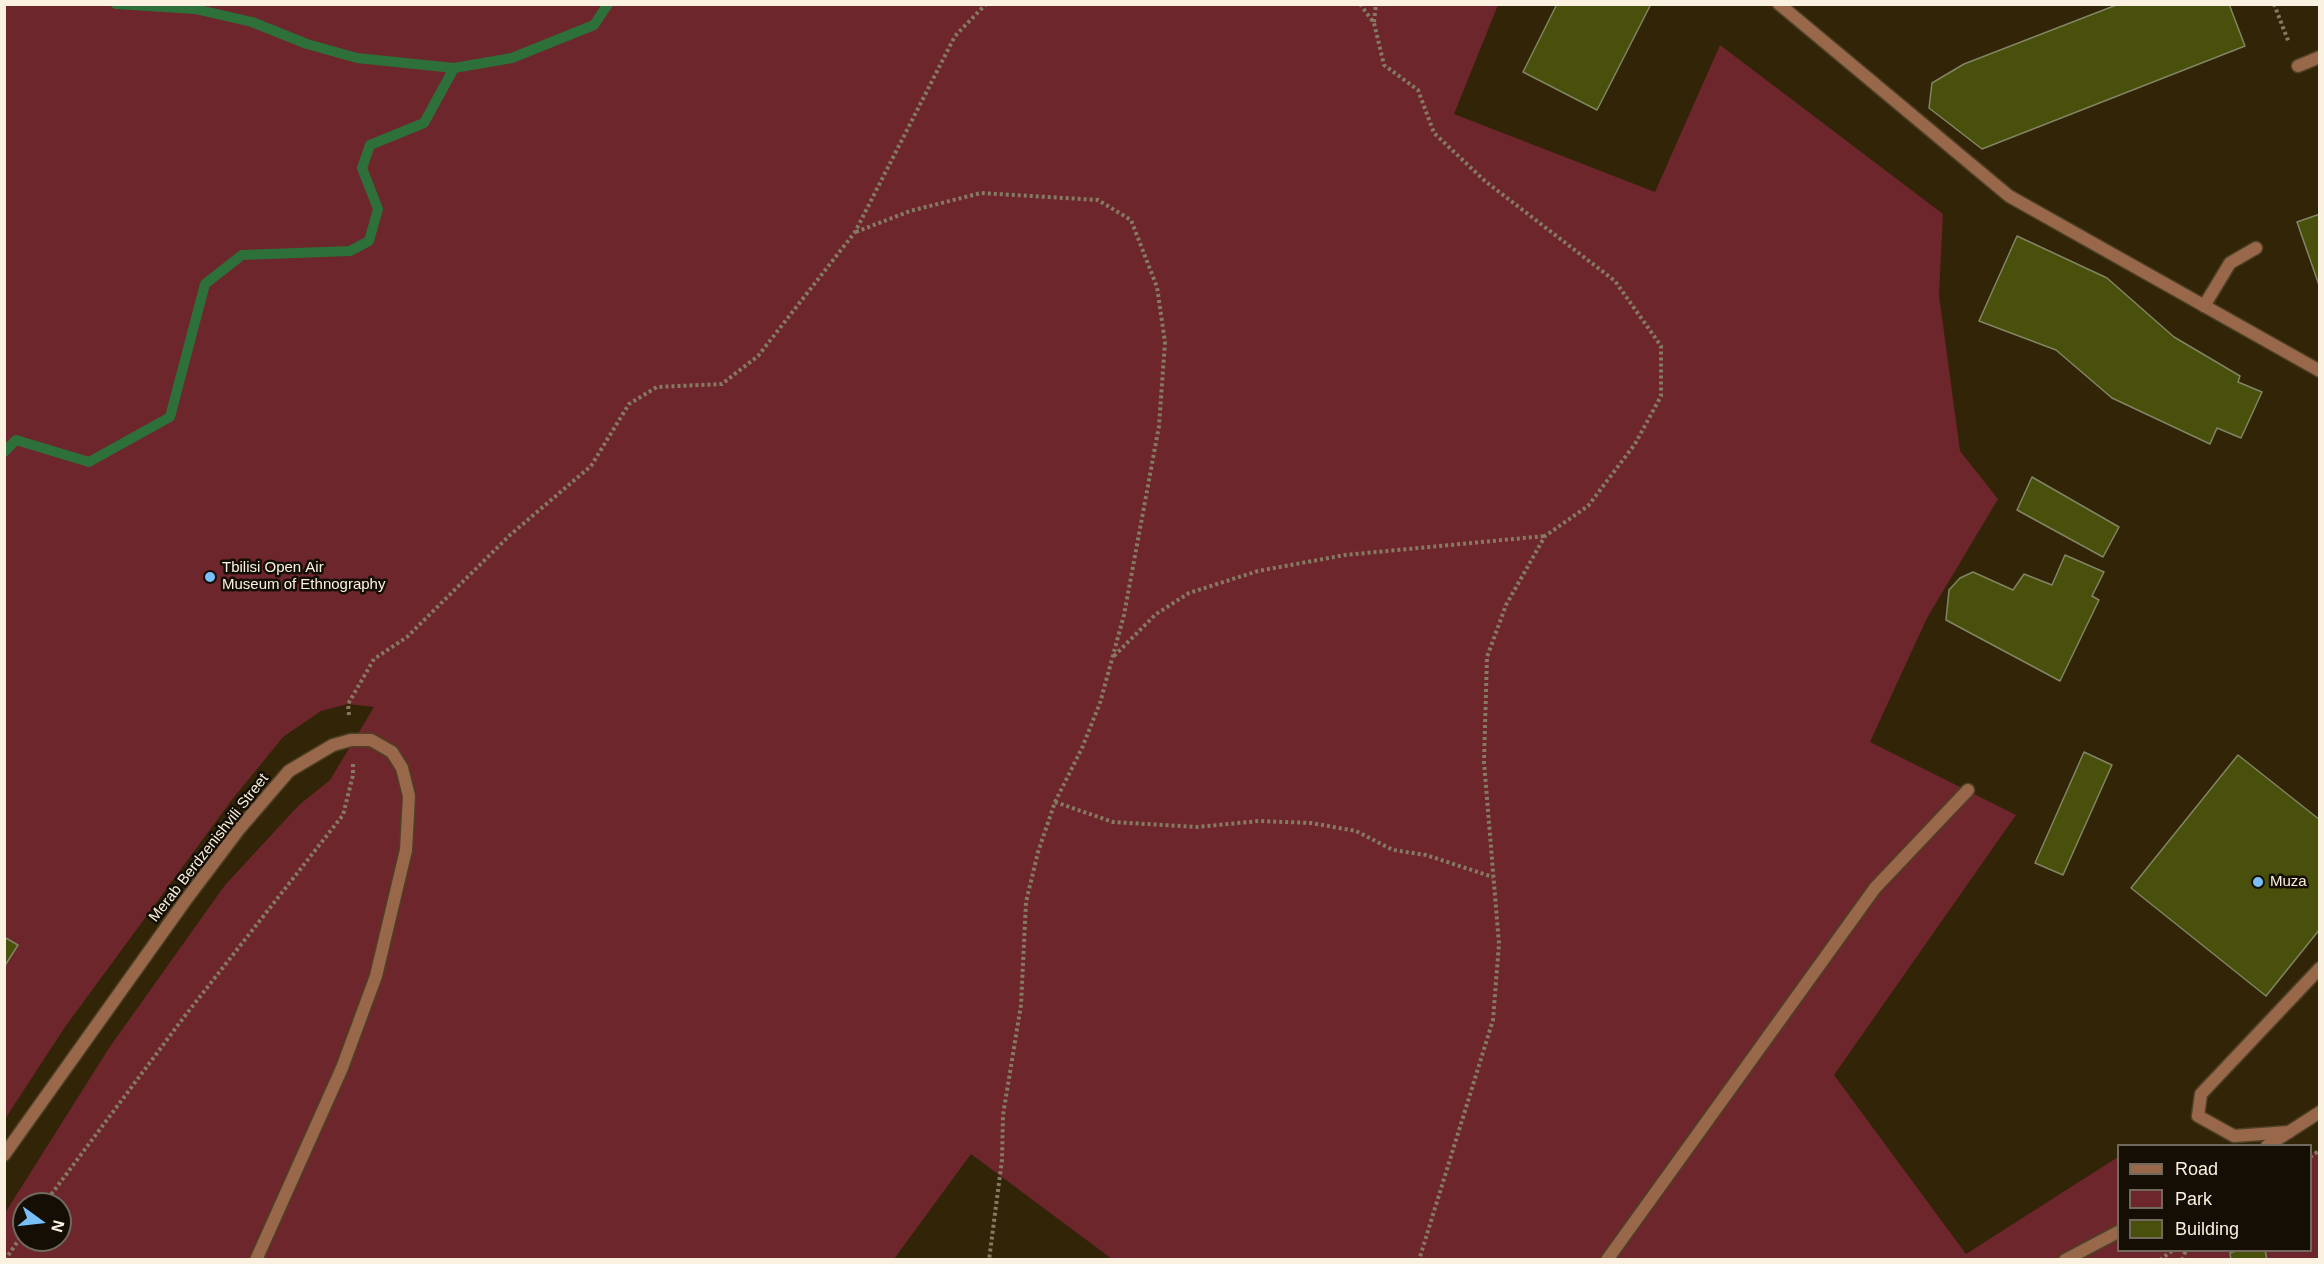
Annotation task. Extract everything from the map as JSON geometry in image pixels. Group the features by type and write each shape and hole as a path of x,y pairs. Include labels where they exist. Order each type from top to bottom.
{"street":[{"path":"1779,4 2009,196 2319,371"},
{"path":"2298,66 2319,57"},
{"path":"2204,306 2230,263 2256,248"},
{"name":"Merab Berdzenishvili Street","path":"4,1155 185,901 240,828 289,771 333,745 351,740 371,740 392,752 402,768 409,796 406,849 376,976 342,1068 256,1260"},
{"path":"1607,1260 1875,888 1968,790"},
{"path":"2289,1132 2234,1136 2198,1116 2201,1094 2319,968"},
{"path":"2270,1144 2319,1112"},
{"path":"2064,1260 2117,1233"}],"path":[{"path":"348,704 374,659 407,637 510,536 591,466 629,404 657,387 722,384 758,356 855,232 955,36 986,4"},
{"path":"1360,4 1374,22"},
{"path":"1376,4 1374,22 1384,65 1418,90 1434,133 1485,181 1615,281 1661,346 1661,396 1635,444 1588,506 1545,536 1506,605 1487,657 1484,762 1499,944 1493,1020 1419,1260"},
{"path":"2274,4 2298,66"},
{"path":"855,232 910,211 981,193 1098,200 1131,220 1157,287 1165,342 1159,426 1124,615 1100,703 1087,737 1055,802 1038,852 1026,902 1021,1005 1003,1115 1002,1160 989,1260"},
{"path":"1113,656 1156,614 1188,593 1258,571 1345,555 1545,536"},
{"path":"53,1192 184,1017 343,815 353,774"},
{"path":"1055,802 1113,822 1197,827 1259,821 1311,823 1356,831 1394,850 1426,855 1493,878"}],"green space":[{"path":"5,5 1498,5 1454,114 1655,192 1720,45 1943,214 1939,295 1960,451 1998,499 1927,618 1870,742 2016,815 1834,1075 1966,1254 2117,1158 2117,1252 2312,1252 2312,1153 2319,1149 2319,1259 1112,1259 971,1154 894,1259 5,1259 5,1213 12,1202 12,1252 72,1252 72,1192 18,1192 109,1048 225,885 299,805 330,780 374,707 348,704 321,711 283,737 231,801 65,1027 5,1119"}],"building":[{"path":"1557,4 1651,4 1597,110 1523,72"},
{"path":"2119,4 2229,4 2245,46 1982,149 1929,108 1932,83 1964,64"},
{"path":"2320,214 2320,288 2297,222"},
{"path":"2017,236 2107,278 2174,337 2240,376 2238,382 2262,392 2241,438 2217,428 2210,444 2112,398 2056,350 1979,321"},
{"path":"2032,477 2119,527 2103,557 2017,510"},
{"path":"2065,555 2104,572 2092,596 2099,600 2060,681 1946,620 1949,590 1960,578 1973,572 2013,590 2024,574 2052,585"},
{"path":"2084,752 2112,765 2063,875 2035,863"},
{"path":"2238,755 2320,820 2320,929 2266,996 2131,888"},
{"path":"4,937 18,945 4,967"},
{"path":"2265,1252 2267,1260 2231,1260 2230,1253"}],"waterway":[{"path":"116,4 195,9 252,22 307,44 357,58 454,68"},
{"path":"4,452 16,440 89,462 170,417 205,284 242,255 350,251 369,241 378,209 362,168 370,145 424,123 454,68 512,58 594,25 608,4"}],"place":[{"name":"Tbilisi Open Air Museum of Ethnography","path":"210,577"},
{"name":"Muza","path":"2258,882"}]}
